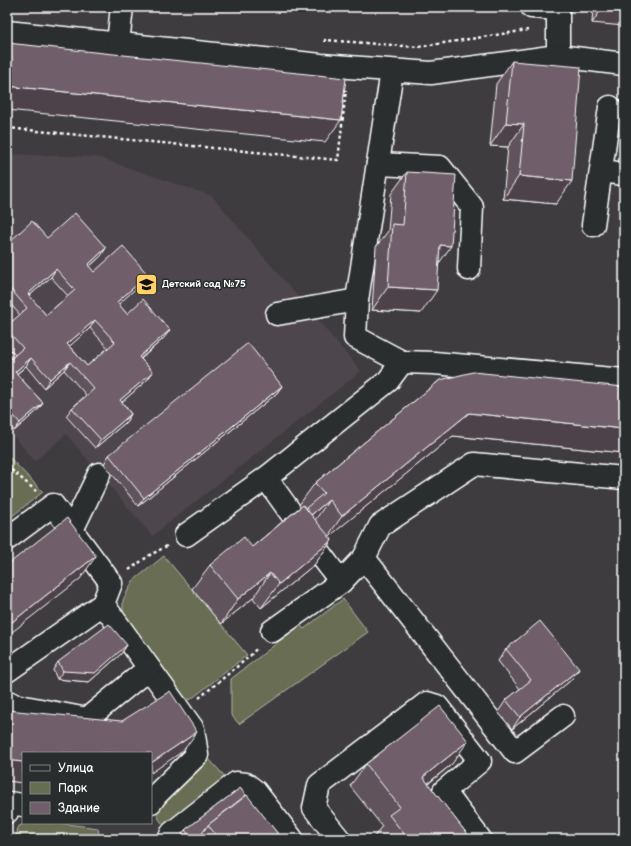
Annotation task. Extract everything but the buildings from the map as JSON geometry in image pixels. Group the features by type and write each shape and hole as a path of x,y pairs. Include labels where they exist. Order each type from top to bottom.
{"lane":[{"path":"118,43 122,7"},
{"path":"532,7 558,8 558,56"},
{"path":"7,32 321,65 431,73 558,56 624,64"},
{"path":"392,70 357,300 355,337 402,362 434,363 624,380"},
{"path":"593,225 602,171 610,107"},
{"path":"378,164 440,167 472,207 469,269"},
{"path":"602,171 624,174"},
{"path":"277,314 357,300"},
{"path":"186,536 266,478 388,381 402,362"},
{"path":"272,631 341,582 364,558 380,526 474,464 624,478"},
{"path":"72,530 99,474"},
{"path":"266,478 341,582"},
{"path":"7,538 53,505 111,583 103,604 7,671"},
{"path":"364,558 516,752 563,716"},
{"path":"103,604 194,729 197,755 152,801"},
{"path":"7,701 14,705 87,719 149,668"},
{"path":"339,839 314,808 319,785 427,703 437,706 480,761 444,791 480,839"},
{"path":"169,839 172,833 236,783 246,784 255,792 292,839"},
{"path":"7,812 9,803 22,805"}],"path":[{"path":"7,128 338,160 346,88"},
{"path":"7,466 53,505"},
{"path":"111,583 150,555 186,536"},
{"path":"181,712 250,656 272,631"}],"shaded area":[{"name":"Детский сад №75","path":"7,154 97,157 212,196 361,371 152,536 66,434 35,461 7,429"}],"green space":[{"path":"7,455 43,492 7,520"},
{"path":"164,556 247,655 190,700 184,697 123,612 123,600 133,581"},
{"path":"343,599 368,632 239,724 231,715 231,679 300,625 304,629"},
{"path":"208,758 229,781 170,829 158,818 157,810 159,801"},
{"path":"23,824 67,824 98,828 99,834 94,839 16,839 18,827"}],"place":[{"name":"Детский сад №75","path":"147,284"}]}
